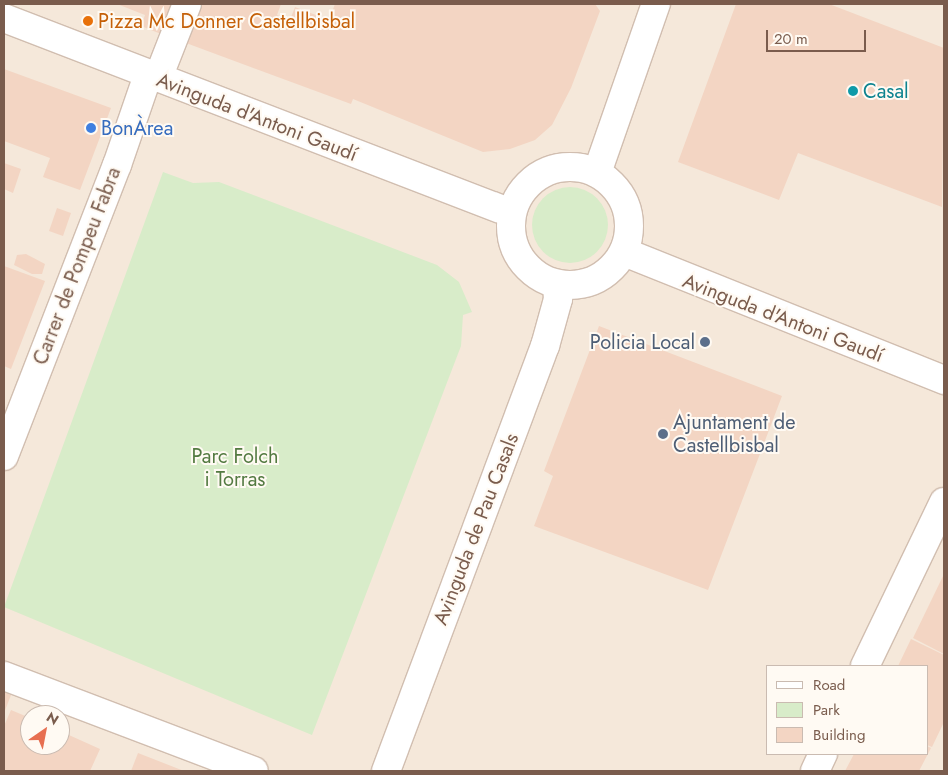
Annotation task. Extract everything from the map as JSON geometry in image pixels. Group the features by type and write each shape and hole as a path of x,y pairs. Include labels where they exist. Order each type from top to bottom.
{"street":[{"name":"Carrer de Pompeu Fabra","path":"4,456 117,165 153,77 187,4"},
{"path":"597,174 656,4"},
{"name":"Avinguda d'Antoni Gaudí","path":"4,18 153,77 511,213"},
{"path":"562,167 580,168 597,174 612,184 623,199 629,216 629,235 624,252 612,268 596,280 577,286 558,285 540,278 525,266 515,250 510,232 511,213 518,196 529,182 544,172 562,167"},
{"name":"Avinguda d'Antoni Gaudí","path":"624,252 944,380"},
{"name":"Avinguda de Pau Casals","path":"386,771 545,346 558,300 558,285"},
{"path":"866,665 944,502"},
{"path":"4,676 254,771"},
{"path":"815,771 823,755"}],"shaded area":[{"path":"4,4 944,4 944,771 4,771"}],"green space":[{"name":"Parc Folch i Torras","path":"163,172 193,183 219,182 437,265 459,282 472,312 463,315 461,346 312,735 4,607"},
{"path":"563,187 577,187 591,193 602,204 608,218 605,240 597,252 577,263 563,263 549,257 538,246 532,232 532,218 538,204 549,193"}],"building":[{"path":"117,4 178,4 166,36 141,26 145,15"},
{"path":"200,4 281,4 277,15 290,20 295,7 329,20 335,4 595,4 600,11 571,88 552,125 535,140 510,149 483,152 353,99 351,104 186,43"},
{"name":"Casal","path":"736,4 829,4 944,48 942,207 798,153 779,200 678,162"},
{"path":"4,69 111,108 80,190 43,177 50,158 4,141"},
{"path":"4,163 21,169 13,193 4,189"},
{"path":"57,208 71,213 63,236 49,231"},
{"path":"26,254 45,264 42,274 32,274 14,265 17,255"},
{"path":"4,266 45,281 11,369 4,366"},
{"name":"Ajuntament de Castellbisbal","path":"599,326 782,396 708,590 534,526 553,476 544,471"},
{"path":"944,574 944,654 913,638"},
{"path":"911,639 944,655 944,722 932,747 928,745 928,665 898,665"},
{"path":"4,692 11,695 4,713"},
{"path":"11,710 20,714 20,755 70,755 70,736 100,749 90,771 4,771 4,726"},
{"path":"138,753 184,771 131,771"},
{"path":"853,755 927,755 919,771 845,771"}],"place":[{"name":"Pizza Mc Donner Castellbisbal","path":"88,21"},
{"name":"Casal","path":"853,91"},
{"name":"BonÀrea","path":"91,128"},
{"name":"Policia Local","path":"705,342"},
{"name":"Ajuntament de Castellbisbal","path":"663,434"}]}
